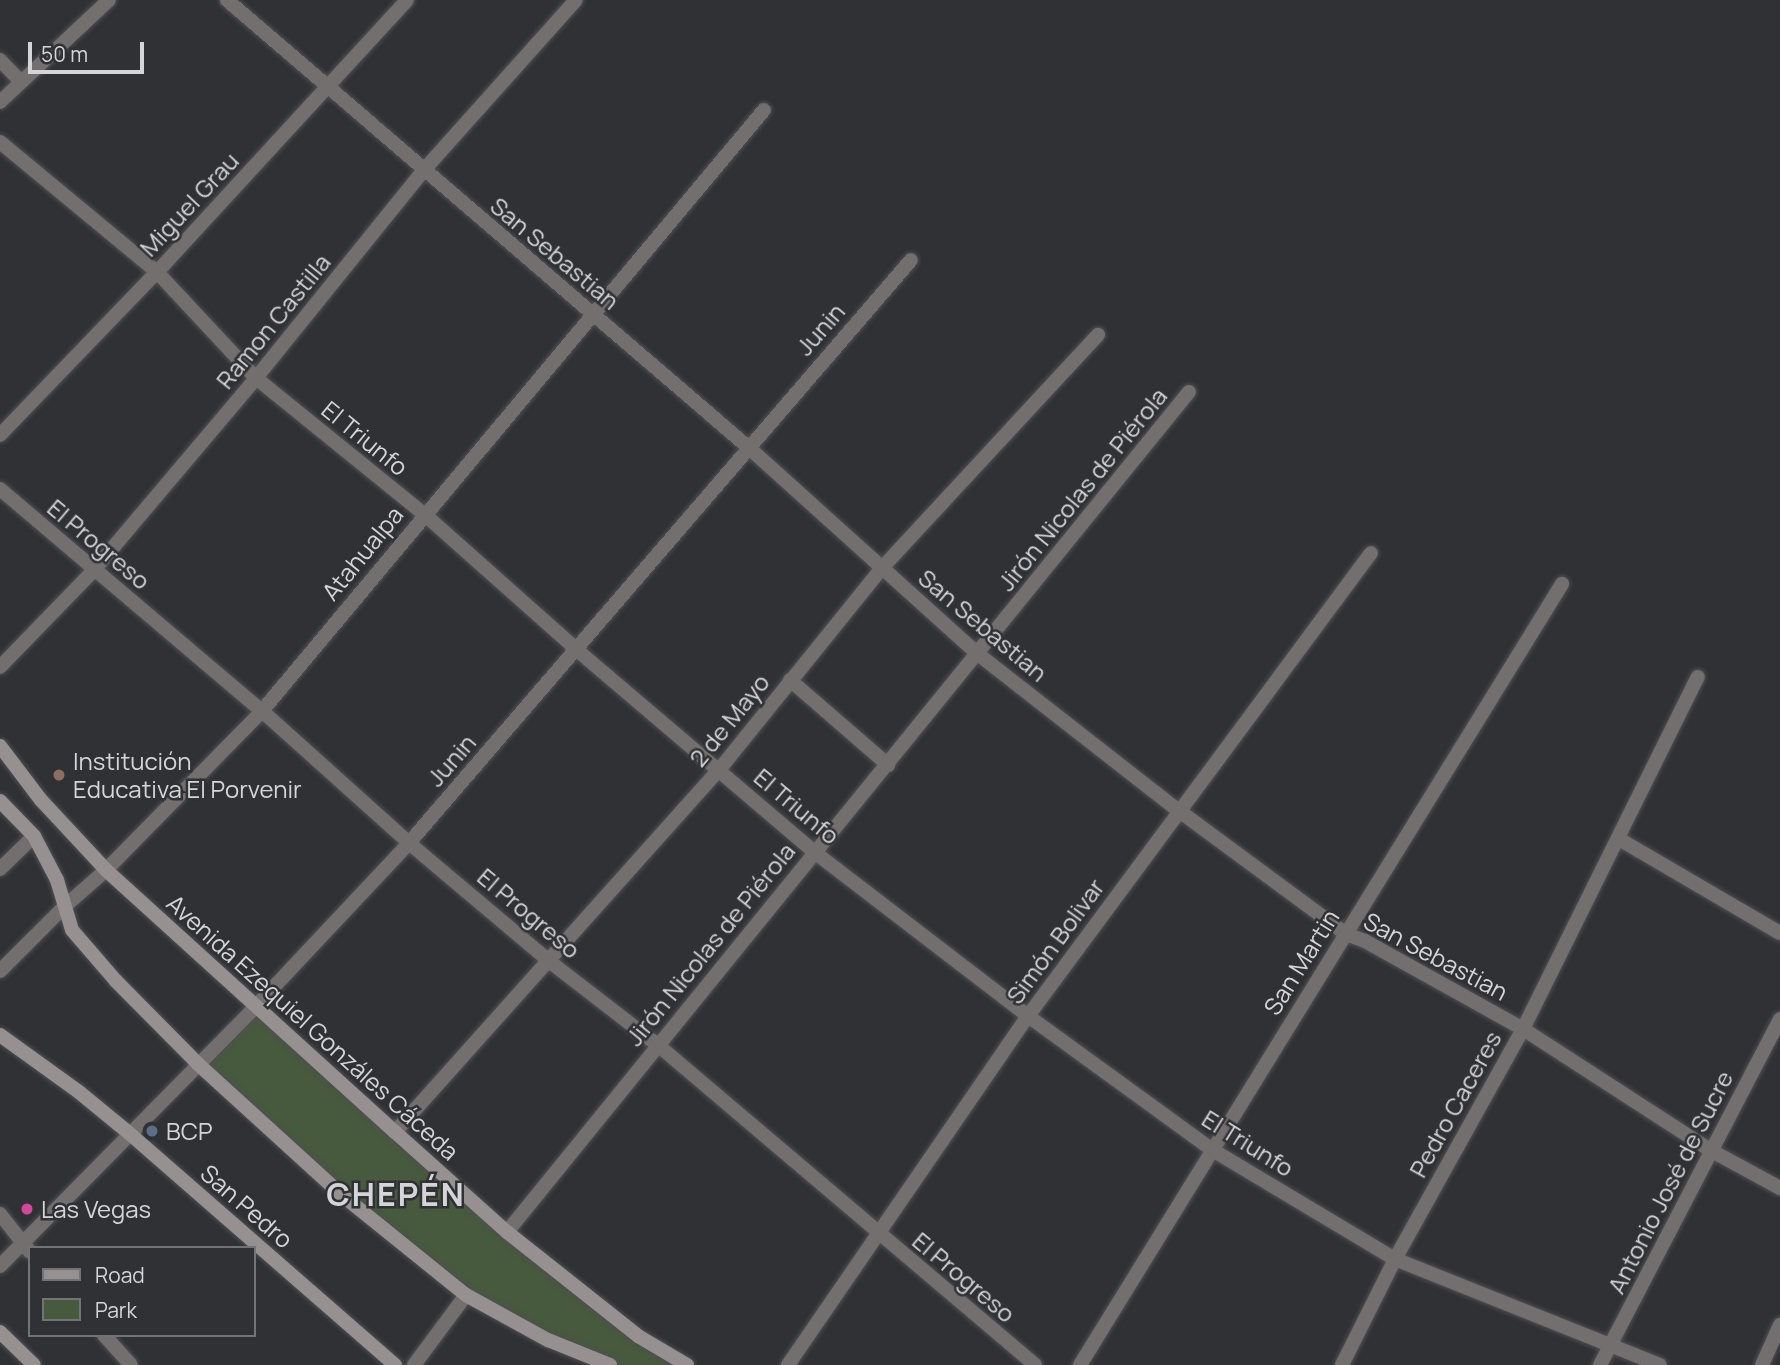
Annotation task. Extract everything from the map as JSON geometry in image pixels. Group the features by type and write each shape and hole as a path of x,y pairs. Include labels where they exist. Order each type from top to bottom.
{"main road":[{"name":"Avenida Ezequiel Gonzáles Cáceda","path":"0,746 41,800 107,870 395,1132 507,1232 638,1336 687,1365"},
{"path":"0,801 34,836 58,880 72,930 116,981 198,1064 342,1195 466,1294 548,1340 610,1365"},
{"name":"San Pedro","path":"0,1035 79,1092 129,1133 395,1365"},
{"path":"0,1332 34,1365"}],"street":[{"path":"0,102 109,0"},
{"name":"San Sebastian","path":"227,0 329,85 423,171 748,447 978,654 1178,810 1346,934 1365,941 1522,1029 1710,1150 1780,1188"},
{"name":"Miguel Grau","path":"0,436 157,272 407,0"},
{"name":"Ramon Castilla","path":"0,667 94,570 256,379 423,171 576,0"},
{"path":"0,60 21,82"},
{"name":"Atahualpa","path":"0,971 64,907 107,870 262,710 764,110"},
{"name":"El Triunfo","path":"0,142 157,272 256,379 424,514 577,650 813,851 1028,1016 1211,1149 1395,1259 1660,1365"},
{"name":"Junin","path":"0,1266 26,1248 129,1133 256,1006 409,842 911,260"},
{"name":"2 de Mayo","path":"395,1132 719,770 882,568 1098,335"},
{"name":"Jirón Nicolas de Piérola","path":"507,1232 813,851 888,765 1189,392"},
{"name":"El Progreso","path":"0,489 262,710 409,842 549,961 659,1046 877,1234 1035,1365"},
{"name":"Simón Bolivar","path":"788,1365 1028,1016 1371,553"},
{"name":"San Martin","path":"1080,1365 1562,584"},
{"name":"Pedro Caceres","path":"1342,1365 1395,1259 1522,1029 1698,677"},
{"path":"790,680 888,765"},
{"path":"0,869 34,836"},
{"path":"1619,839 1780,933"},
{"name":"Antonio José de Sucre","path":"1600,1365 1780,1019"},
{"path":"0,1214 26,1248"},
{"path":"414,1365 466,1294"},
{"path":"1762,1365 1780,1325"},
{"path":"106,1337 131,1365"}],"green space":[{"path":"256,1006 507,1232 687,1365 610,1365 466,1295 198,1064"}],"place":[{"name":"Institución Educativa El Porvenir","path":"59,775"},
{"name":"BCP","path":"152,1131"},
{"name":"Las Vegas","path":"27,1209"}],"district":[{"name":"CHEPÉN","path":"396,1194"}]}
